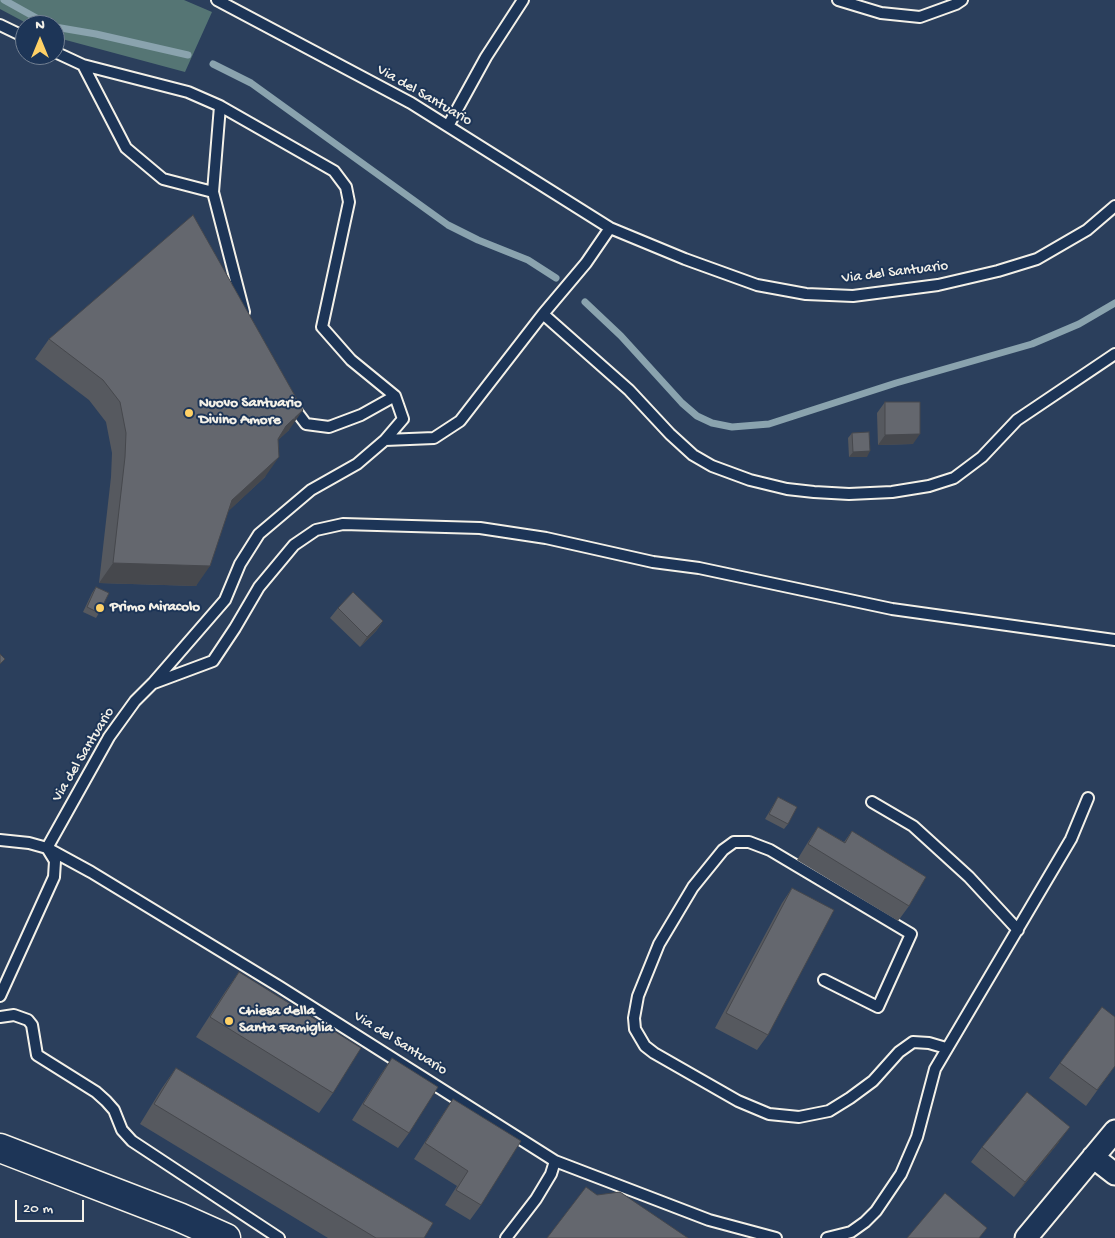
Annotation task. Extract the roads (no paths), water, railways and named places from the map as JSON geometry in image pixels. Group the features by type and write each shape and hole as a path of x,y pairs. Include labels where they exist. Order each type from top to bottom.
{"main road":[{"path":"0,1148 179,1217 226,1238"}],"street":[{"path":"1026,1238 1115,1131"},
{"path":"1093,1157 1115,1174"}],"lane":[{"name":"Via del Santuario","path":"217,0 411,102 610,228 685,259 756,285 806,294 854,296 938,285 998,271 1037,259 1087,230 1115,206"},
{"path":"448,126 486,57 523,0"},
{"path":"838,0 881,13 920,17 962,0"},
{"path":"0,25 15,32"},
{"path":"65,57 83,65 188,92 220,106 334,171 346,187 349,202 322,327 351,360 395,396 361,415 329,427 306,424 284,394"},
{"path":"83,65 126,148 163,179 213,192"},
{"path":"220,106 213,192 248,327"},
{"path":"385,440 434,438 460,421 543,314 586,263 610,228"},
{"path":"543,314 629,390 670,434 702,461 759,483 850,494 892,492 930,486 954,478 982,456 1017,420 1115,354"},
{"name":"Via del Santuario","path":"47,848 109,737 134,701 153,683 225,600 240,564 259,534 311,490 357,464 385,440 403,419 395,396"},
{"path":"153,683 212,661 226,643 259,587 294,545 316,530 343,524 480,528 546,538 625,556 699,568 892,609 1115,640"},
{"path":"827,1238 851,1232 865,1222 876,1211 893,1187 913,1149 935,1069 1071,839 1088,798"},
{"path":"872,802 912,826 969,877 1018,930"},
{"name":"Via del Santuario","path":"0,840 29,843 47,848 91,872 280,987 555,1162 709,1220 776,1238"},
{"path":"824,980 878,1007 911,934 770,850 748,842 734,842 723,850 693,887 659,944 638,996 634,1018 635,1029 645,1046 654,1053 738,1101 770,1114 799,1117 829,1110 850,1098 873,1081 899,1052 913,1042 929,1043 946,1048"},
{"path":"0,996 54,877 54,861 47,848"},
{"path":"0,1018 14,1015 28,1020 32,1026 37,1055 96,1092 106,1101 114,1110 122,1130 132,1141 279,1238"},
{"path":"506,1238 536,1199 551,1174 555,1162"}],"waterway":[{"path":"4,0 31,15"},
{"path":"65,29 188,55"},
{"path":"213,64 251,83 448,225 478,240 528,260 556,278"},
{"path":"585,302 621,336 682,403 697,416 712,423 732,427 769,424 896,383 1032,344 1079,324 1115,303"}],"place":[{"name":"Nuovo Santuario Divino Amore","path":"189,413"},
{"name":"Primo Miracolo","path":"100,608"},
{"name":"Chiesa della Santa Famiglia","path":"229,1021"}]}
